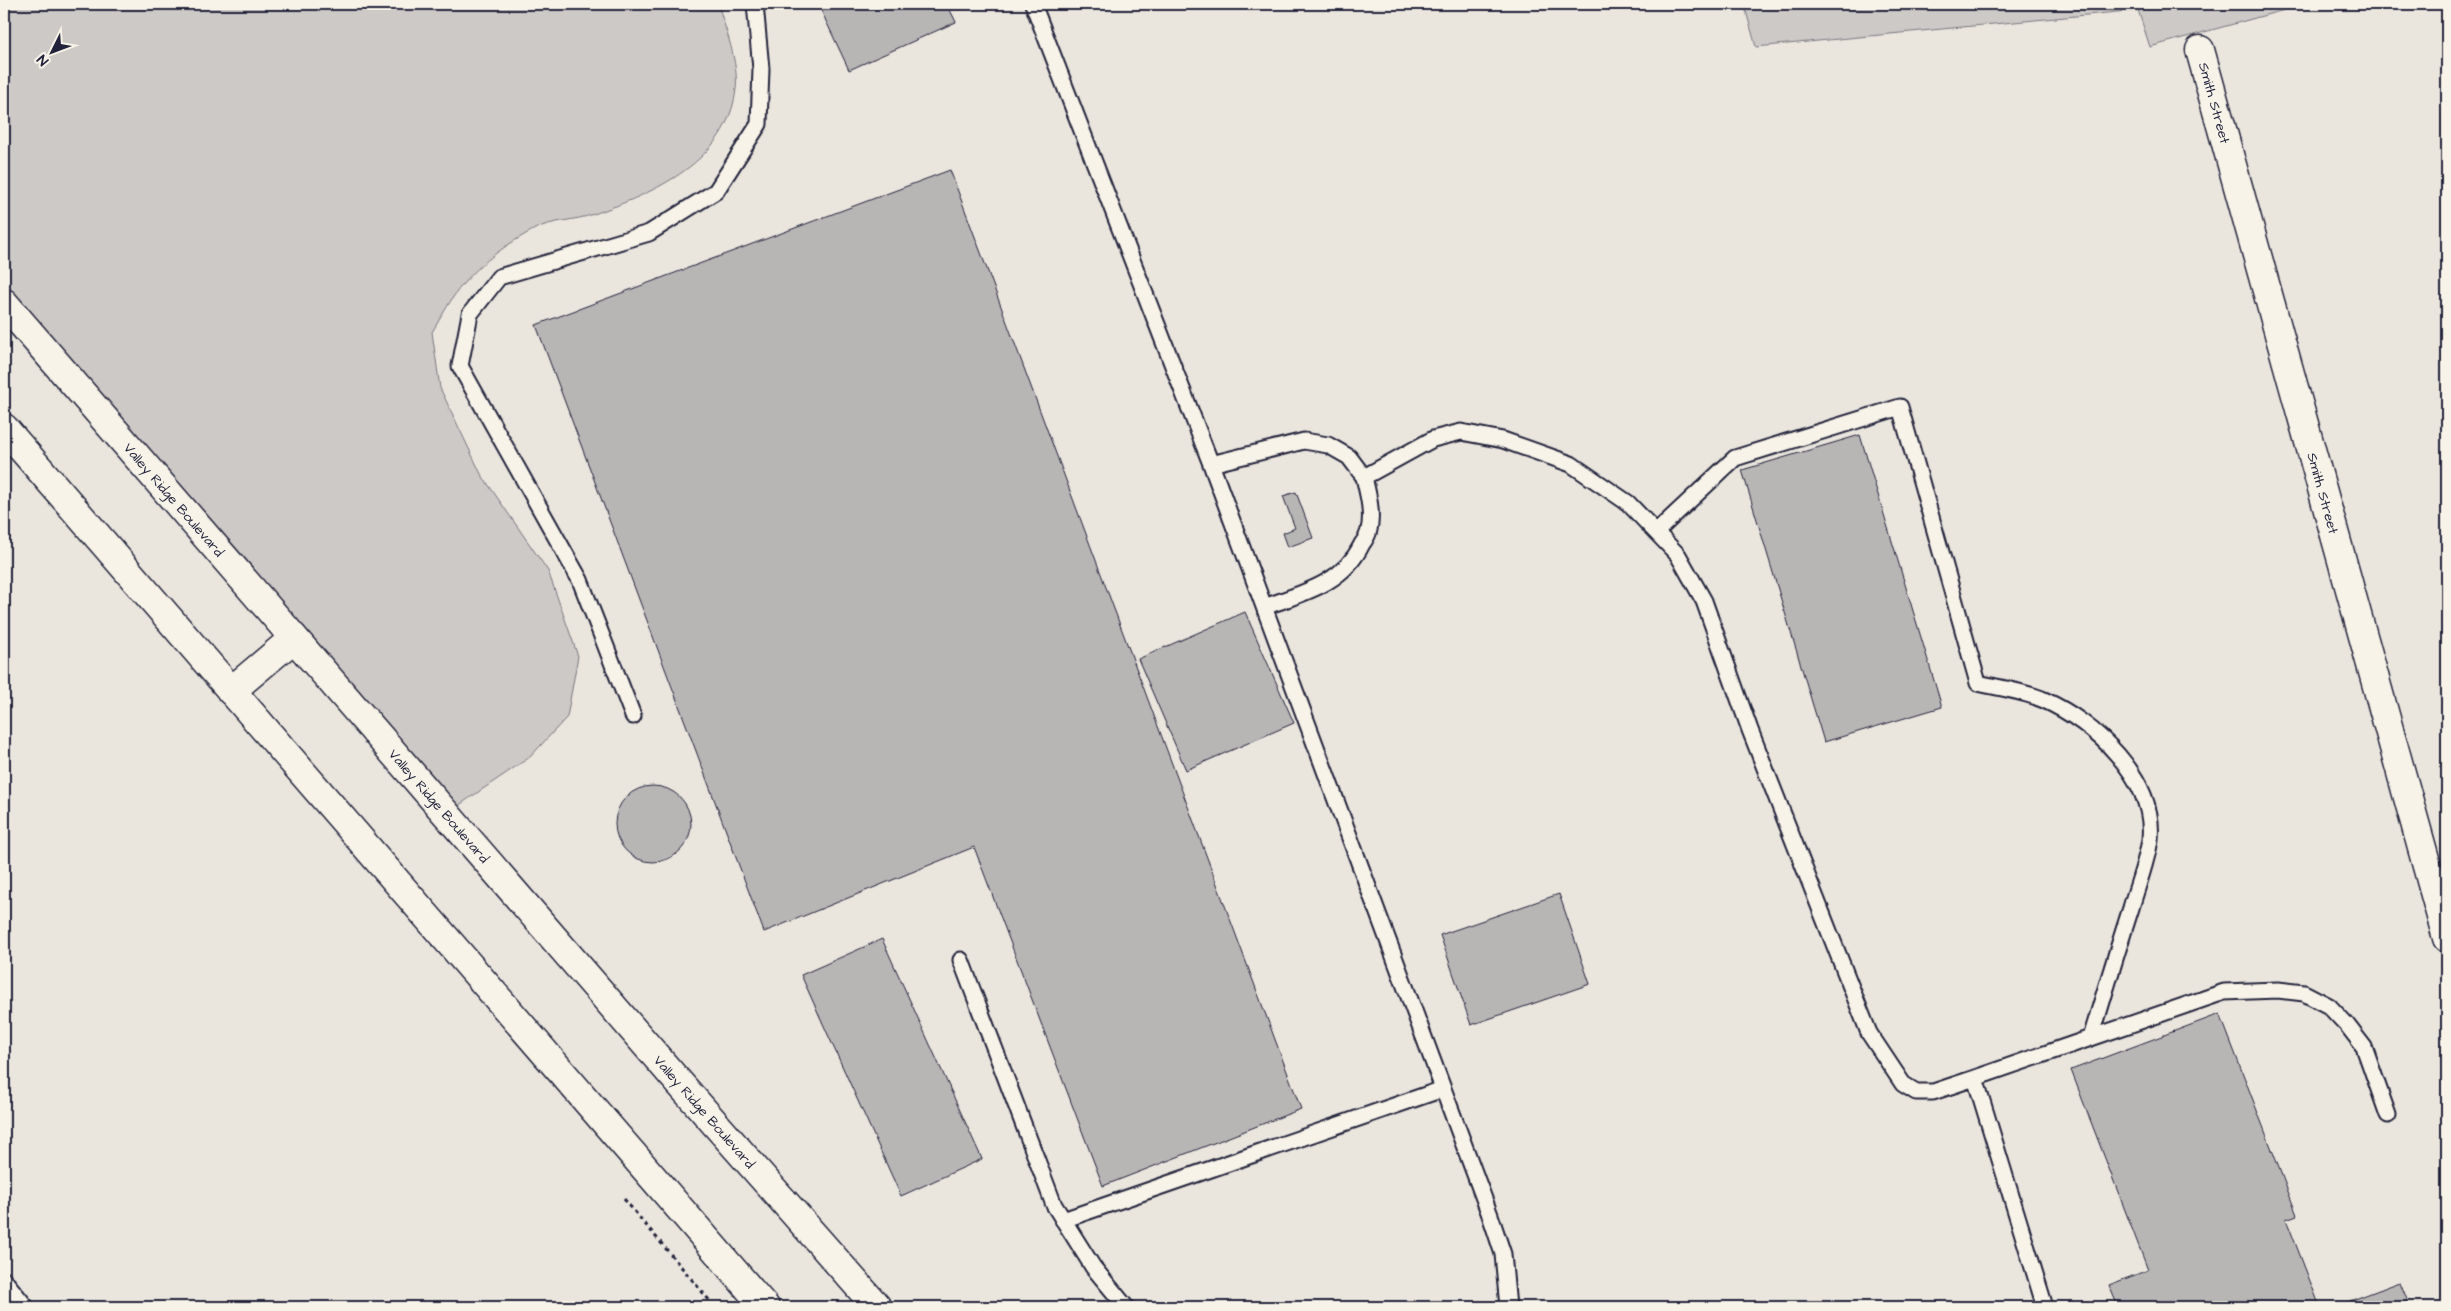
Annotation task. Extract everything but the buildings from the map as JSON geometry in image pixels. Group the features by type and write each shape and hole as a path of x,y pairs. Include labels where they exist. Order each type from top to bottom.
{"main road":[{"name":"Smith Street","path":"2200,50 2447,938"},
{"name":"Valley Ridge Boulevard","path":"4,303 674,1077 876,1307"},
{"path":"4,428 765,1307"},
{"path":"231,692 294,638"}],"lane":[{"path":"633,716 580,580 460,366 470,314 499,277 649,233 716,191 759,124 761,69 755,4"},
{"path":"1034,4 1211,464 1443,1089 1503,1254 1508,1307"},
{"path":"1656,532 1735,458 1900,407 1978,683 2043,700 2072,715 2109,746 2137,780 2148,807 2150,838 2142,872 2091,1038"},
{"path":"1364,477 1433,439 1461,432 1503,440 1571,464 1628,503 1678,556 1704,601 1750,730 1869,1033 1903,1084 1916,1092 1933,1092 2224,992 2278,990 2304,992 2329,1006 2347,1025 2364,1047 2388,1116"},
{"path":"1211,464 1304,441 1328,445 1349,456 1364,477 1370,504 1369,531 1357,556 1336,578 1309,591 1264,607"},
{"path":"961,960 1044,1180 1063,1220 1093,1268 1126,1307"},
{"path":"1975,1078 2045,1307"},
{"path":"1063,1220 1443,1089"},
{"path":"4,1280 26,1307"}],"shaded area":[{"path":"4,4 718,4 733,57 736,89 730,114 719,136 703,155 684,171 640,196 587,216 542,226 506,246 487,260 463,284 432,332 440,388 481,474 548,571 578,656 567,717 530,757 446,814 4,303"},
{"path":"1744,4 2306,4 2150,47 2138,10 1756,47"}]}
